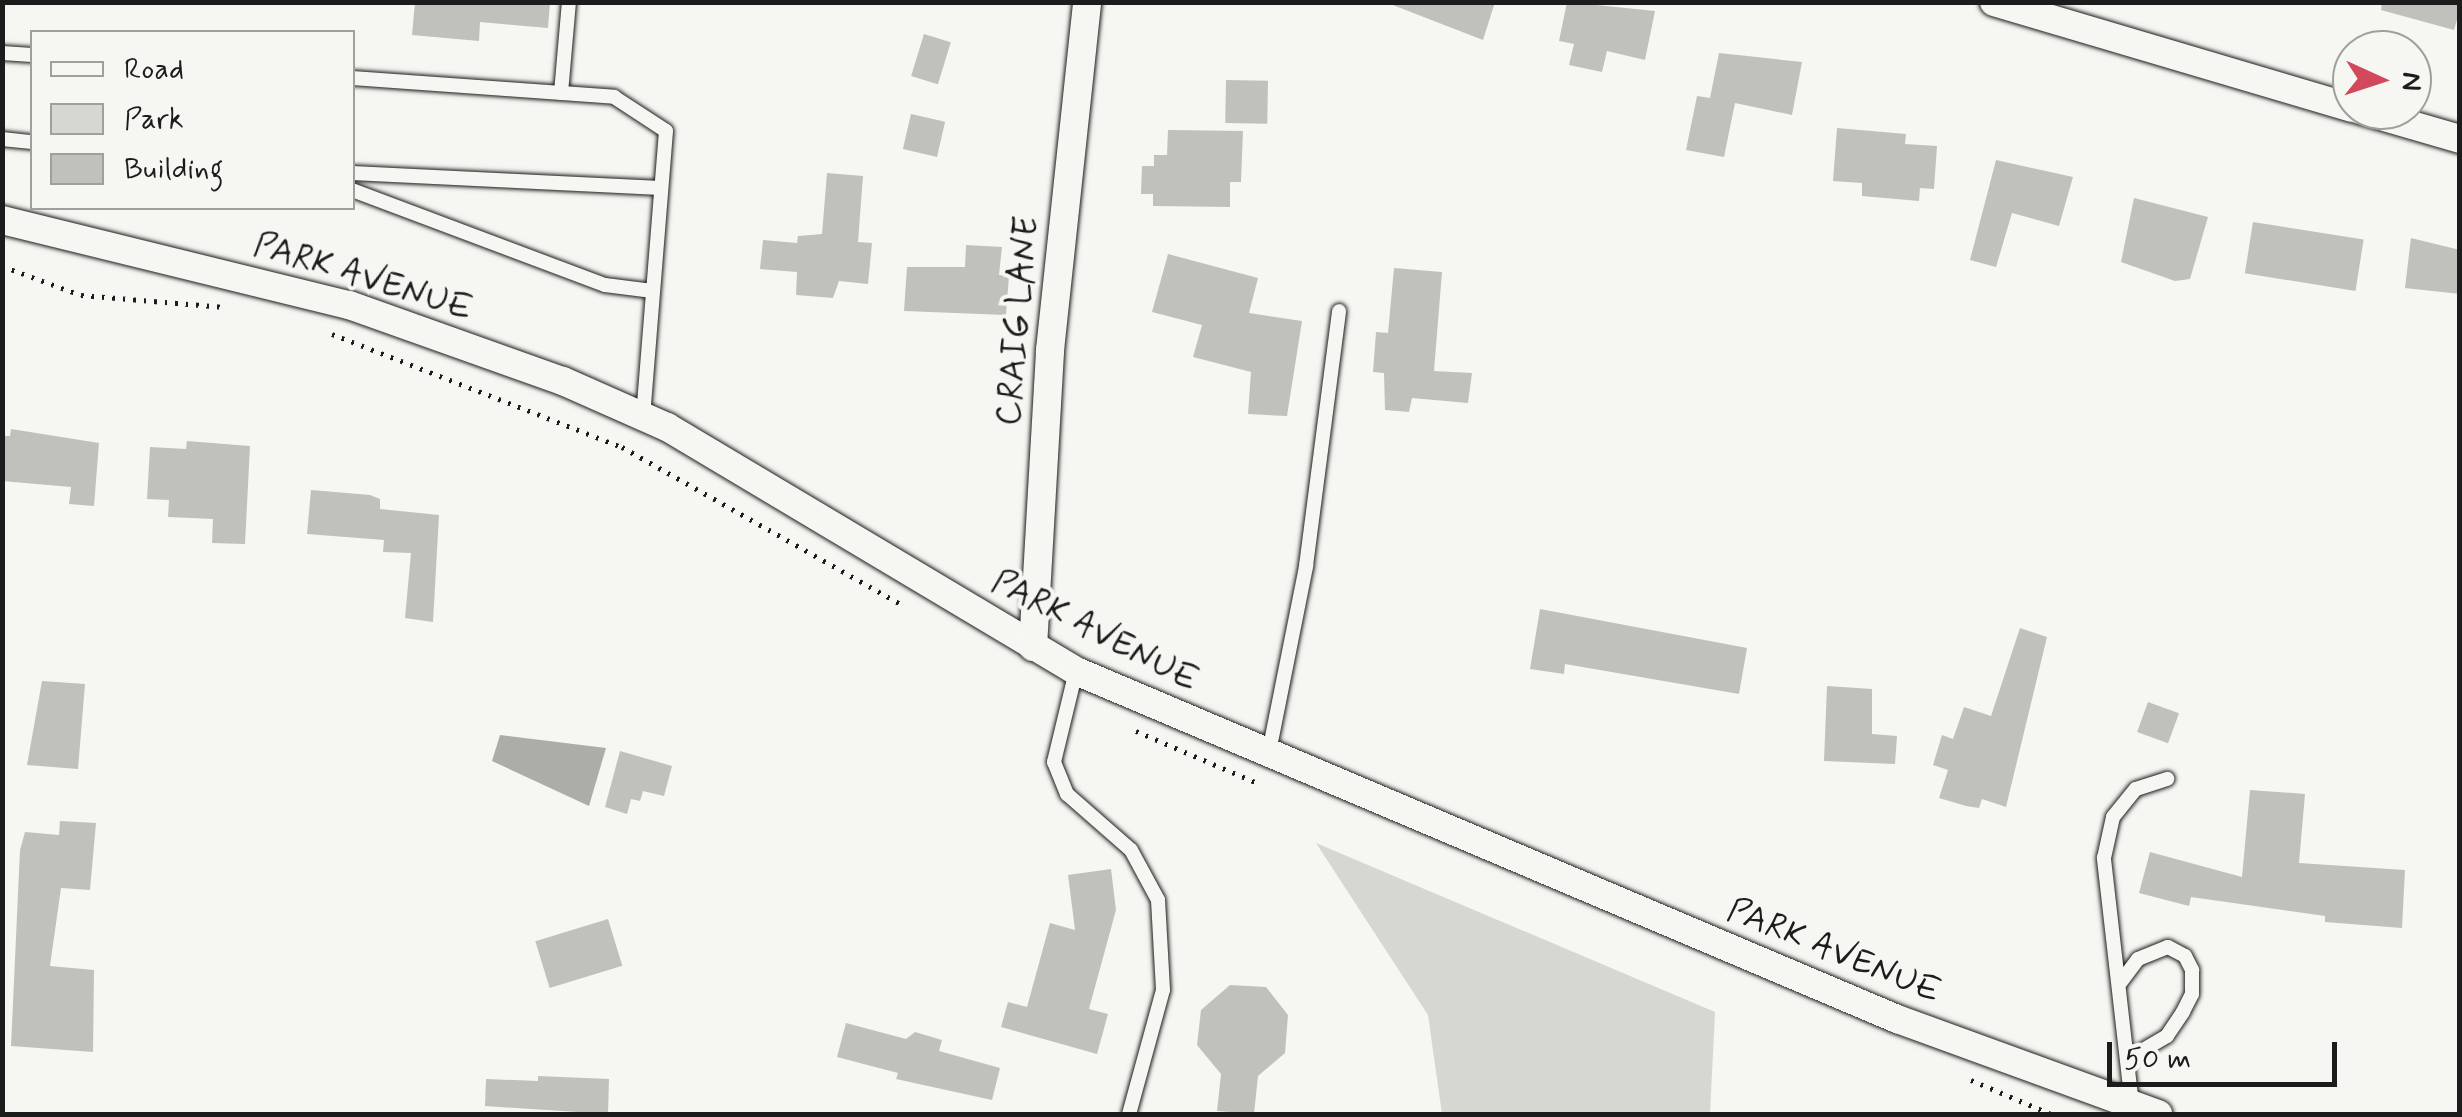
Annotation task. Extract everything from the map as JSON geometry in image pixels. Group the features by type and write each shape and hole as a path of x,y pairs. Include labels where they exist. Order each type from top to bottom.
{"street":[{"name":"CRAIG LANE","path":"1033,646 1050,350 1086,2"},
{"path":"1994,2 2332,102"},
{"path":"2429,130 2460,139"},
{"name":"PARK AVENUE","path":"2,220 349,306 642,416 1076,671 1268,758 1897,1018 2145,1110"}],"lane":[{"path":"561,93 568,2"},
{"path":"2,53 30,55"},
{"path":"355,78 614,97 666,131 642,416"},
{"path":"2,139 30,142"},
{"path":"355,173 661,188"},
{"path":"355,191 606,284 653,291"},
{"path":"1268,758 1306,566 1338,311"},
{"path":"1076,671 1054,762 1067,794 1130,850 1158,900 1163,990 1129,1114"},
{"path":"2145,1110 2131,1058 2104,858 2112,817 2136,790 2167,780"},
{"path":"2120,982 2138,959 2168,947 2185,956 2192,970 2192,994 2175,1024 2148,1052 2131,1058"}],"green space":[{"path":"1316,843 1715,1012 1710,1114 1442,1114 1428,1015"}],"shaded area":[{"path":"500,735 606,748 589,806 492,761"}],"building":[{"path":"415,2 550,2 548,28 480,22 479,41 412,35"},
{"path":"1385,2 1495,2 1483,40"},
{"path":"1567,2 1655,11 1645,60 1607,51 1602,72 1569,65 1574,44 1559,41"},
{"path":"2382,2 2460,2 2460,10 2454,30 2381,10"},
{"path":"924,34 951,42 938,84 911,76"},
{"path":"1719,53 1802,62 1792,115 1735,103 1724,157 1686,150 1697,96 1710,98"},
{"path":"1226,80 1268,81 1267,124 1225,123"},
{"path":"911,114 945,122 937,157 903,149"},
{"path":"1837,128 1906,134 1905,144 1937,146 1934,189 1920,188 1919,201 1862,196 1862,183 1833,181"},
{"path":"1168,130 1243,131 1241,182 1230,182 1230,207 1153,206 1153,194 1141,194 1142,166 1154,166 1154,155 1167,155"},
{"path":"1996,160 2073,177 2059,226 2012,213 1996,267 1970,260"},
{"path":"827,173 863,176 858,242 872,243 868,284 839,281 833,298 796,295 797,272 760,269 763,240 797,243 798,236 822,234"},
{"path":"2134,198 2208,217 2190,279 2175,281 2121,262"},
{"path":"2253,222 2364,240 2355,291 2245,273"},
{"path":"2411,238 2460,250 2460,294 2405,288"},
{"path":"966,245 1002,247 999,275 1009,276 1006,315 904,311 907,267 965,267"},
{"path":"1168,254 1258,278 1249,313 1302,321 1287,416 1248,414 1251,372 1193,357 1202,325 1152,312"},
{"path":"1394,268 1442,272 1434,371 1472,373 1468,403 1412,398 1409,412 1385,410 1384,373 1373,372 1376,332 1388,333"},
{"path":"11,429 99,443 94,506 69,504 71,487 2,481 2,436 10,436"},
{"path":"187,441 250,446 245,544 212,543 213,519 168,517 169,500 147,499 150,447 186,449"},
{"path":"311,490 370,495 380,499 380,509 439,515 433,622 405,618 411,553 383,552 384,540 307,534"},
{"path":"1540,609 1747,648 1739,694 1565,664 1564,674 1530,669"},
{"path":"2020,628 2047,637 2006,807 1982,799 1979,808 1939,798 1948,770 1933,765 1942,735 1953,739 1964,707 1991,716"},
{"path":"42,681 85,684 78,769 27,765"},
{"path":"1827,686 1872,689 1872,734 1897,736 1895,764 1824,761"},
{"path":"2148,702 2179,713 2168,743 2137,732"},
{"path":"620,751 672,766 664,796 643,791 640,801 631,799 627,814 605,807"},
{"path":"2250,790 2305,794 2299,863 2405,870 2402,928 2325,922 2325,916 2191,897 2189,906 2139,893 2150,852 2242,877"},
{"path":"60,821 96,823 90,890 61,888 50,966 94,970 93,1052 11,1046 20,850 25,832 59,835"},
{"path":"1111,869 1116,910 1089,1009 1108,1014 1097,1054 1001,1027 1008,1002 1027,1007 1050,923 1075,930 1068,875"},
{"path":"608,919 622,966 550,988 535,941"},
{"path":"1230,985 1266,987 1288,1015 1285,1053 1258,1076 1254,1114 1217,1111 1221,1074 1197,1045 1201,1010"},
{"path":"846,1023 906,1039 915,1032 942,1040 939,1051 1000,1068 992,1100 896,1079 898,1073 837,1057"},
{"path":"538,1076 609,1079 608,1114 485,1106 486,1079 538,1081"}]}
